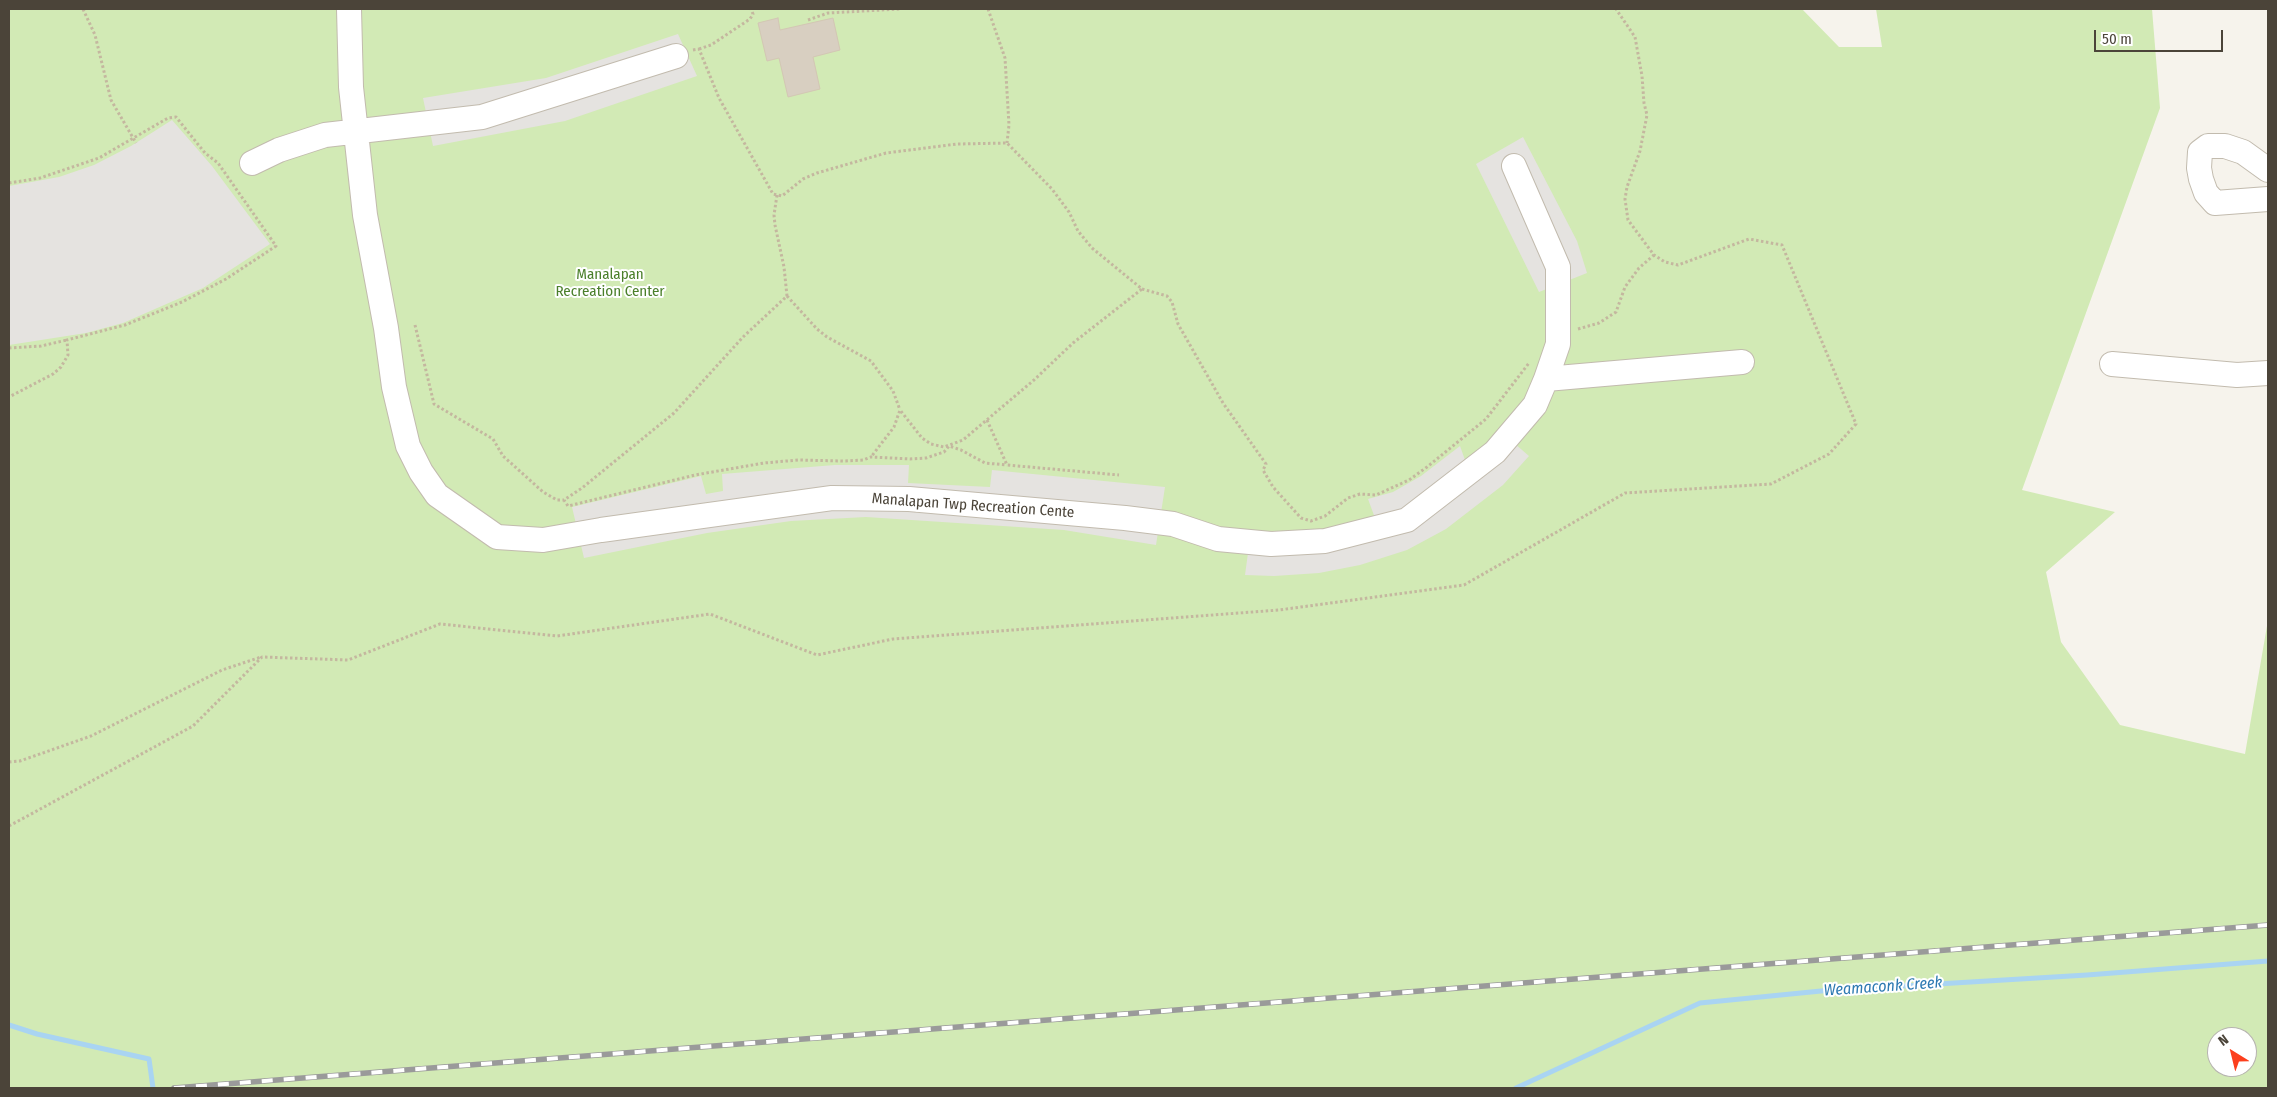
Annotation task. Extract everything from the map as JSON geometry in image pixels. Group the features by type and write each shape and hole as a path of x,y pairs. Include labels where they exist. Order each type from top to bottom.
{"street":[{"name":"Manalapan Twp Recreation Cente","path":"349,9 351,87 365,214 386,328 394,387 408,446 421,472 437,495 497,537 543,540 601,530 832,498 909,499 1135,519 1173,524 1218,540 1272,544 1325,541 1406,520 1495,452 1535,405 1558,344 1558,267 1514,166"},
{"path":"252,163 304,141 356,132 482,117 676,56"},
{"path":"2268,170 2243,152 2225,146 2208,146 2200,152 2198,168 2201,179 2206,193 2215,203 2268,199"},
{"path":"1546,379 1742,362"},
{"path":"2112,364 2237,375 2268,373"}],"path":[{"path":"83,9 94,35 111,100 135,141"},
{"path":"676,56 711,45 750,19 753,14 751,9"},
{"path":"808,20 828,13 900,9"},
{"path":"988,9 1005,58 1008,109 1007,143 1052,189 1069,212 1078,231 1092,248 1142,289 1167,296 1172,302 1178,324 1224,403 1266,464 1263,470 1273,486 1301,518 1310,521 1325,516 1348,498 1360,494 1376,495 1409,480 1486,419 1532,359"},
{"path":"9,762 20,761 91,736 222,670 262,657 348,660 440,624 557,636 710,614 816,654 893,639 1279,610 1464,585 1625,493 1772,484 1829,454 1856,424 1782,245 1749,238 1678,265 1666,262 1654,255 1628,220 1624,200 1640,151 1647,115 1634,37 1616,9"},
{"path":"700,49 719,98 773,194 782,196 803,179 817,173 886,153 957,144 1007,143"},
{"path":"9,183 40,178 98,158 135,141 168,118 176,117 205,153 218,163 276,246 226,279 182,302 125,325 41,346 9,348"},
{"path":"778,195 774,215 784,267 787,296 806,318 827,337 871,360 893,391 900,410 922,438 931,444 949,446 961,450 984,463 1119,475"},
{"path":"1558,335 1599,324 1616,312 1625,287 1639,268 1654,255"},
{"path":"564,500 568,506 695,475 764,463 798,460 843,462 863,460 871,457 910,459 926,458 944,452 949,446 963,440 1034,380 1073,343 1142,289"},
{"path":"415,325 434,404 493,439 503,456 537,487 557,500 564,500 582,488 674,413 743,337 787,296"},
{"path":"9,397 40,382 61,367 68,355 67,340"},
{"path":"871,457 894,426 900,410"},
{"path":"987,420 1007,465"},
{"path":"9,826 193,726 262,657"}],"green space":[{"name":"Manalapan Recreation Center","path":"9,9 1802,9 1839,47 1882,47 1876,9 2152,9 2160,108 2022,490 2115,512 2046,572 2061,642 2120,725 2245,754 2268,620 2268,1088 9,1088"}],"shaded area":[{"path":"678,34 697,76 565,121 433,146 423,98 546,78"},
{"path":"172,120 212,166 270,244 203,288 123,323 86,333 9,345 9,186 59,177 94,165 131,146"},
{"path":"1523,137 1577,241 1587,273 1539,292 1476,164"},
{"path":"1500,431 1529,456 1503,485 1446,529 1407,550 1360,565 1319,573 1274,576 1245,575 1251,531 1311,533 1375,518 1368,499 1393,492 1421,476 1460,446 1465,460 1470,461"},
{"path":"835,465 909,465 908,483 990,487 992,470 1165,487 1156,545 1064,530 866,517 791,521 707,533 584,558 572,507 701,476 706,494 723,491 722,474"}],"building":[{"path":"778,18 780,30 833,18 840,50 813,57 820,89 788,97 779,58 767,61 758,23"}],"waterway":[{"name":"Weamaconk Creek","path":"1516,1088 1700,1003 1821,991 2087,975 2268,961"},
{"name":"Weamaconk Creek","path":"9,1025 37,1034 149,1059 153,1088"}],"railway":[{"path":"174,1088 2268,925"}]}
